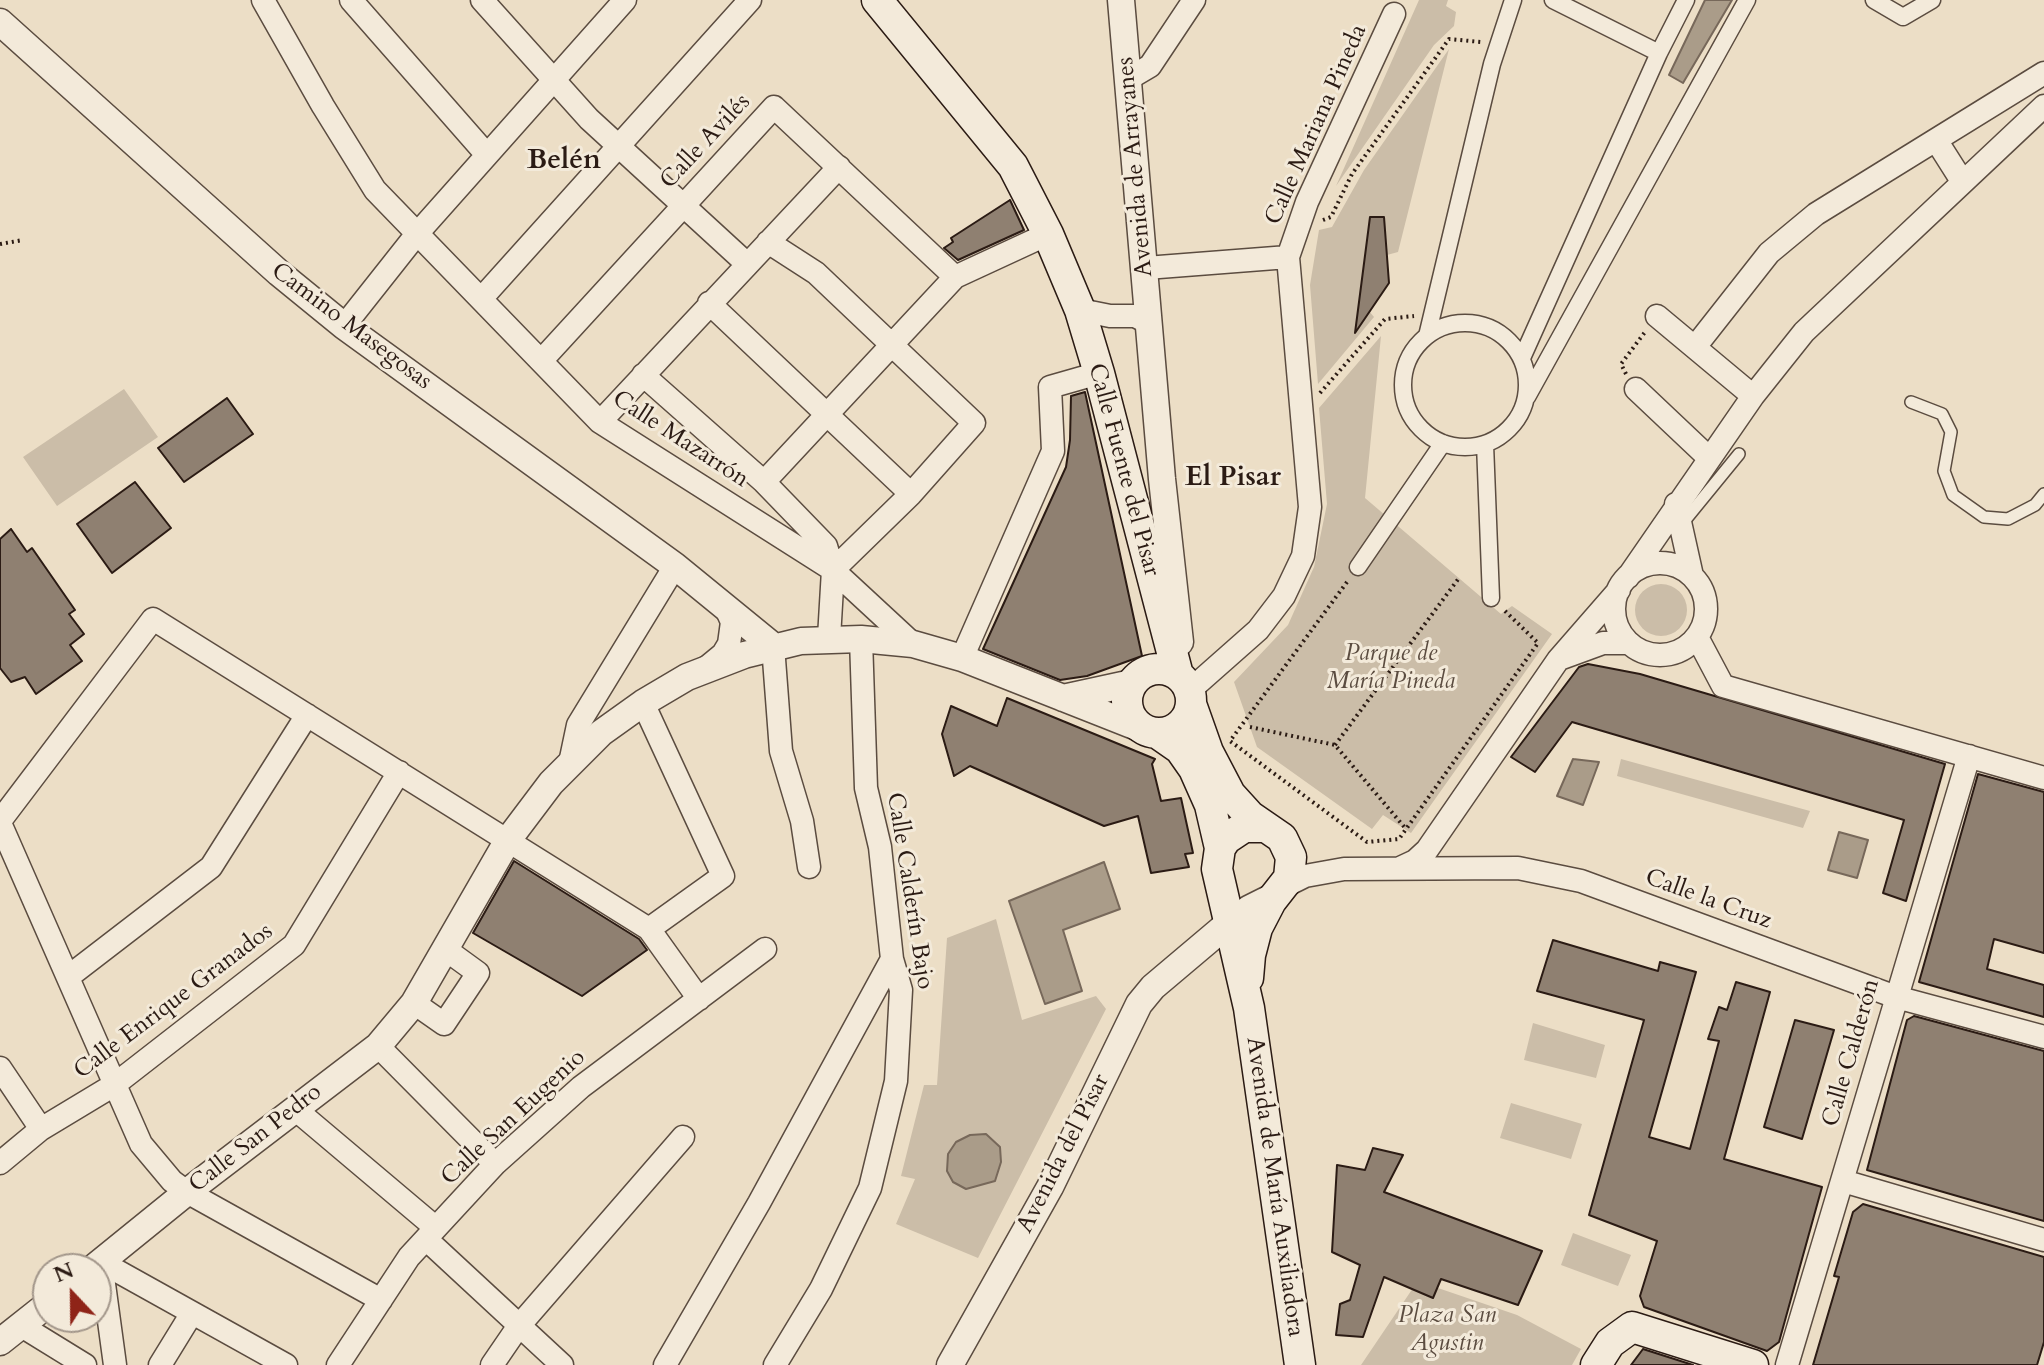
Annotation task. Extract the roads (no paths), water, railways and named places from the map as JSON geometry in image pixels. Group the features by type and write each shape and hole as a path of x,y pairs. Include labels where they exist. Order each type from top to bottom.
{"main road":[{"name":"Calle Fuente del Pisar","path":"877,0 1013,166 1048,234 1080,310 1096,364 1165,631 1171,684"},
{"path":"1152,732 1167,732 1180,725 1171,684"},
{"path":"1171,684 1227,788 1244,811 1282,838 1288,847"},
{"name":"Avenida de María Auxiliadora","path":"1171,684 1127,696 1128,711 1132,719 1180,749 1194,769 1210,805 1220,848 1217,859 1220,880 1249,1008 1300,1365"},
{"path":"1220,848 1239,829 1255,825 1265,827"},
{"name":"Avenida de María Auxiliadora","path":"1249,1008 1248,974 1252,945 1264,912 1291,867 1288,847"},
{"path":"1220,880 1230,892 1241,898 1276,893"},
{"path":"1596,1365 1610,1343 1632,1327 1753,1365"}],"street":[{"name":"Calle Mazarrón","path":"263,0 365,176 416,235 600,422 833,570"},
{"path":"351,0 487,155"},
{"path":"482,0 589,119 746,263"},
{"name":"Avenida de Arrayanes","path":"1121,0 1162,479 1171,684"},
{"path":"1128,79 1150,66 1194,0"},
{"path":"1427,336 1499,44 1513,0"},
{"path":"1553,0 1659,53"},
{"path":"1522,358 1659,53 1686,0"},
{"path":"1527,397 1528,377 1522,358 1511,342 1497,331 1480,324 1461,323 1443,327 1427,336 1414,350 1406,367 1403,385 1406,404 1414,420 1427,434 1443,443 1471,447 1485,444 1504,434 1519,418 1527,397 1747,0"},
{"path":"1874,0 1903,17 1932,0"},
{"path":"481,299 619,146 740,3"},
{"path":"344,326 416,235 554,81 615,4"},
{"name":"Calle Mariana Pineda","path":"1171,684 1258,630 1284,596 1303,556 1310,507 1288,257 1300,221 1394,14"},
{"name":"Camino Masegosas","path":"0,22 213,216 344,326 675,566 773,646"},
{"path":"1695,347 1769,253 1816,214 2044,73"},
{"path":"1399,868 1415,861 1427,850 1558,660 1679,515 1709,458 1804,332 2044,106"},
{"name":"Calle Avilés","path":"541,361 774,107 955,277"},
{"path":"1936,140 1962,181"},
{"path":"600,422 839,167"},
{"path":"764,482 955,277 1048,234"},
{"path":"768,242 816,273 974,423 911,494 833,570 829,638"},
{"path":"1146,268 1288,257"},
{"path":"709,303 911,494"},
{"path":"1080,310 1140,318 1151,334"},
{"path":"962,658 1053,451 1050,387 1096,364 1107,327 1124,316"},
{"path":"1657,316 1753,396"},
{"name":"Calle Mazarrón","path":"643,375 764,482 826,546 833,570"},
{"path":"1636,389 1709,458"},
{"path":"1358,567 1443,443"},
{"path":"1485,444 1491,598"},
{"path":"1679,515 1692,576"},
{"path":"1653,564 1681,568 1692,576 1701,587 1706,612 1697,637 1672,654 1642,652 1629,643 1620,632 1615,618 1615,604 1623,584 1639,569 1653,564"},
{"name":"Calle San Pedro","path":"570,763 578,725 675,566"},
{"path":"833,570 913,644"},
{"path":"706,668 723,654 729,644 732,622 725,606"},
{"path":"381,1300 187,1192 172,1181 141,1144 0,822 153,619 649,929 699,999"},
{"path":"1697,637 1723,686 2044,778"},
{"name":"Calle San Pedro","path":"111,1253 378,1046 414,1003 508,840 551,783 601,733 643,703 706,668 773,646 829,638 913,644 962,658 1152,732"},
{"name":"Calle Calderín Bajo","path":"775,1365 821,1289 870,1188 896,1081 901,990 892,959 880,847 866,788 861,639"},
{"path":"1558,660 1603,643 1629,643"},
{"path":"773,646 781,751 802,821 809,867"},
{"path":"1059,698 1171,684"},
{"path":"643,703 723,876 649,929"},
{"path":"68,977 211,867 307,715"},
{"name":"Calle Calderón","path":"1787,1365 1969,756"},
{"name":"Calle Enrique Granados","path":"0,1163 41,1129 114,1085 294,945 399,772"},
{"name":"Calle la Cruz","path":"1288,847 1318,862 1344,869"},
{"name":"Calle la Cruz","path":"1276,893 1305,876 1344,869 1518,868 1581,881 1896,997 2044,1037"},
{"name":"Avenida del Pisar","path":"1183,962 1213,919 1220,880"},
{"name":"Avenida del Pisar","path":"950,1365 1050,1187 1131,1017 1146,995 1230,922 1252,905 1276,893"},
{"path":"1183,962 1221,946 1237,955"},
{"path":"414,1003 444,1024 478,973 445,949"},
{"name":"Calle San Eugenio","path":"338,1365 409,1257 495,1164 581,1087 765,949"},
{"path":"665,1365 759,1203 892,959"},
{"path":"378,1046 495,1164"},
{"path":"0,1068 41,1129"},
{"path":"295,1109 431,1234 518,1327 562,1365"},
{"path":"492,1365 518,1327 683,1137"},
{"path":"1843,1181 2044,1240"},
{"path":"112,1273 286,1365"},
{"path":"160,1365 192,1313"},
{"path":"32,1317 10,1334 85,1365"},
{"path":"109,1333 115,1365"}],"lane":[{"path":"1911,402 1942,414 1951,432 1944,471 1953,495 1984,517 2008,519 2035,505 2044,494"},
{"path":"1679,515 1739,454"}],"district":[{"name":"Belén","path":"564,162"},
{"name":"El Pisar","path":"1233,479"}],"park label":[{"name":"Parque de María Pineda","path":"1391,668"},
{"name":"Plaza San Agustin","path":"1447,1330"}]}
